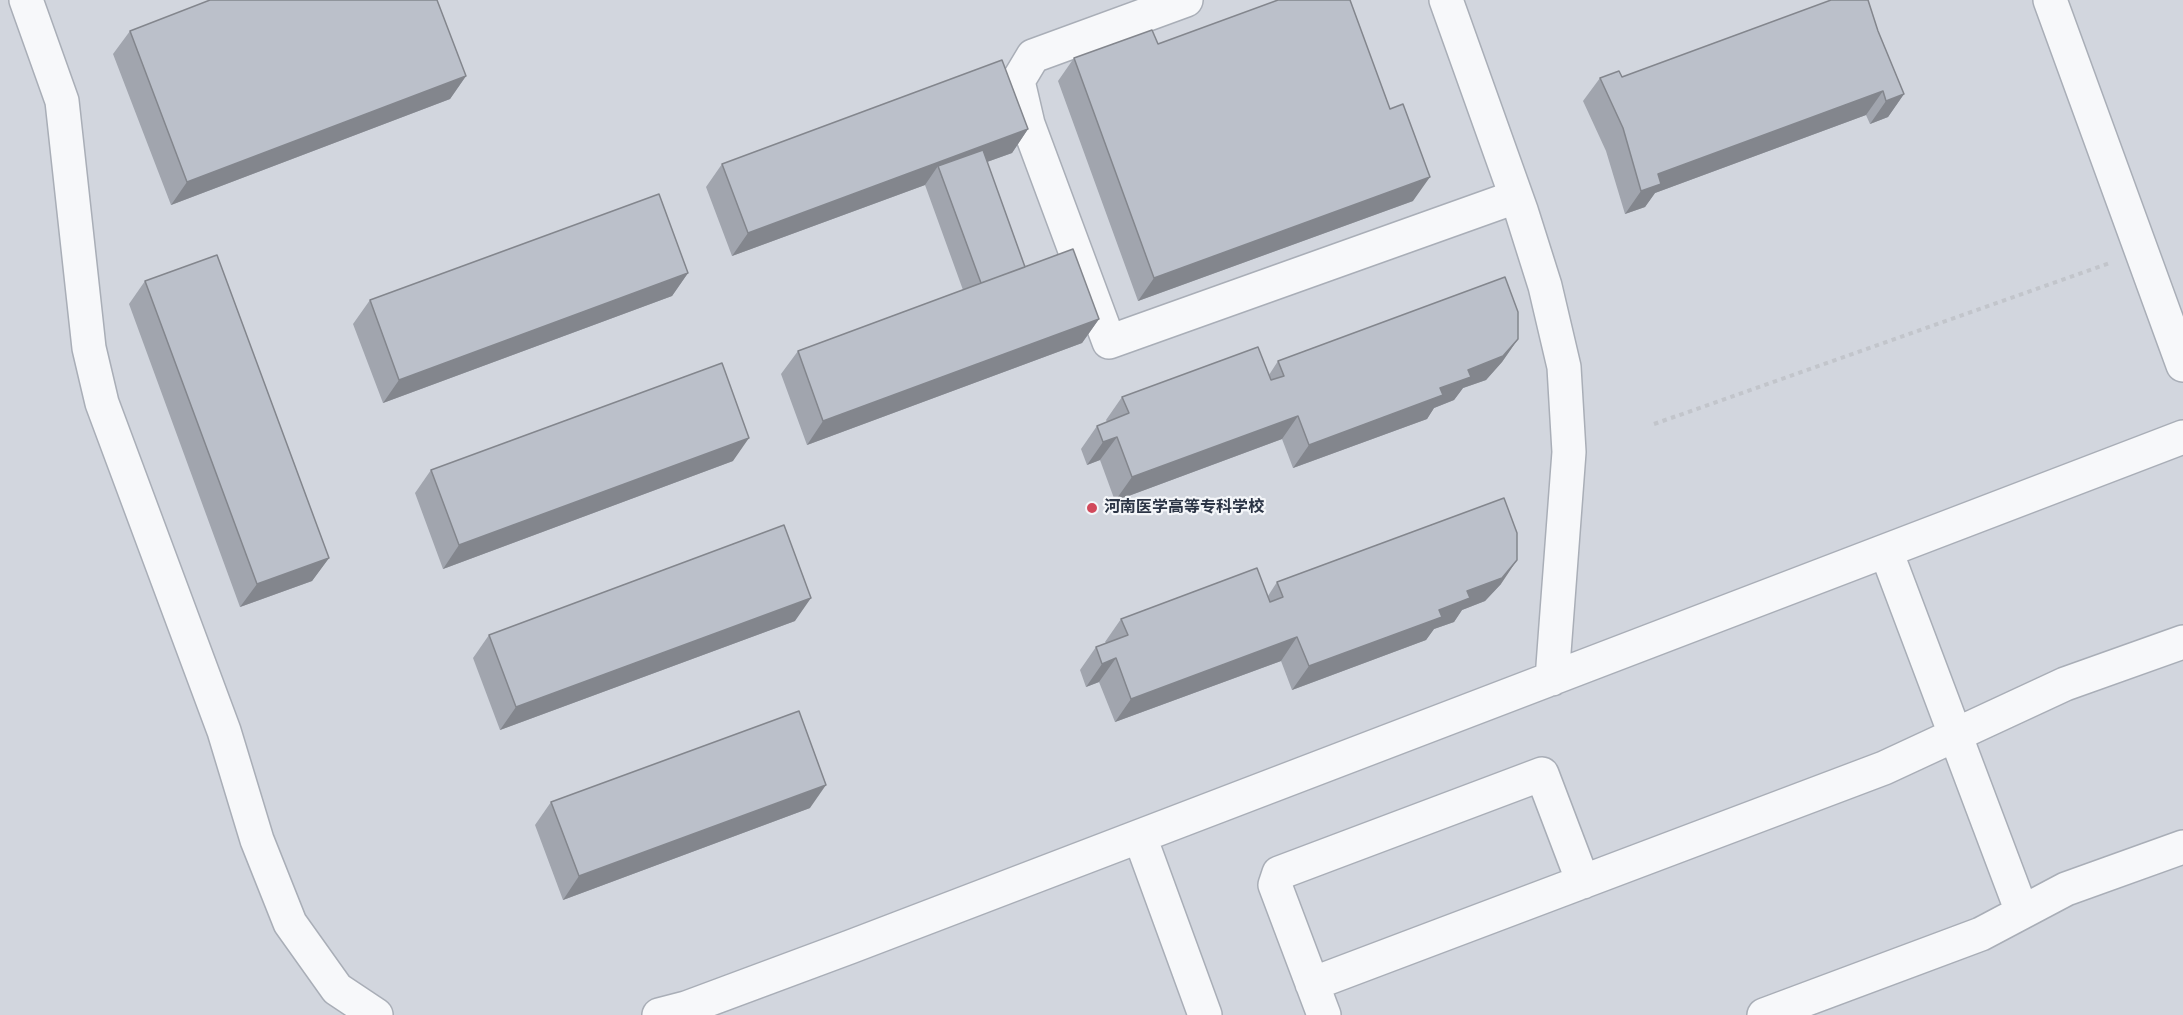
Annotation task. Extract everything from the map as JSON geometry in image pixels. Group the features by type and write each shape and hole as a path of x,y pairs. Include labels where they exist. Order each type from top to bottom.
{"lane":[{"path":"1186,0 1033,56 1018,81 1028,124 1109,342 1504,201"},
{"path":"2050,0 2183,365"},
{"path":"1448,1 1521,210 1545,286 1564,367 1569,452 1552,679"},
{"path":"37,3 62,100 89,348 102,403 224,731 257,840 290,923 337,989 376,1015"},
{"path":"659,1015 686,1008 774,976 2183,437"},
{"path":"1886,551 2022,912"},
{"path":"1312,984 1884,768 2065,684 2183,642"},
{"path":"1324,1015 1275,885 1279,873 1542,774 1583,882"},
{"path":"1140,837 1205,1015"},
{"path":"1764,1015 1981,934 2066,889 2183,847"}],"path":[{"path":"1653,424 2142,252"}],"shaded area":[{"name":"河南医学高等专科学校","path":"0,0 2183,0 2183,1015 0,1015"}],"building":[{"path":"210,0 437,0 466,76 187,182 130,31"},
{"path":"1278,0 1350,0 1390,109 1403,104 1430,177 1154,278 1074,58 1152,30 1158,44"},
{"path":"1831,0 1868,0 1904,94 1886,101 1883,91 1658,174 1661,184 1641,191 1623,128 1600,78 1619,71 1622,77"},
{"path":"1002,60 1028,129 748,233 722,164"},
{"path":"983,150 1025,267 981,283 938,166"},
{"path":"659,194 688,273 399,380 370,300"},
{"path":"1073,249 1099,319 823,421 798,351"},
{"path":"217,255 329,558 257,584 145,281"},
{"path":"1505,277 1518,312 1518,339 1503,356 1468,370 1471,377 1440,388 1443,395 1309,445 1298,416 1132,477 1117,437 1103,442 1097,426 1129,413 1122,397 1258,347 1271,380 1284,376 1278,361"},
{"path":"722,363 749,438 459,545 431,470"},
{"path":"1504,498 1517,533 1517,560 1502,578 1467,591 1470,598 1439,610 1442,617 1309,666 1297,637 1131,699 1116,658 1102,664 1096,647 1128,635 1121,619 1257,568 1270,602 1283,597 1277,582"},
{"path":"784,525 811,598 516,707 489,635"},
{"path":"799,711 826,785 579,876 551,802"}],"place":[{"name":"河南医学高等专科学校","path":"1092,508"}]}
